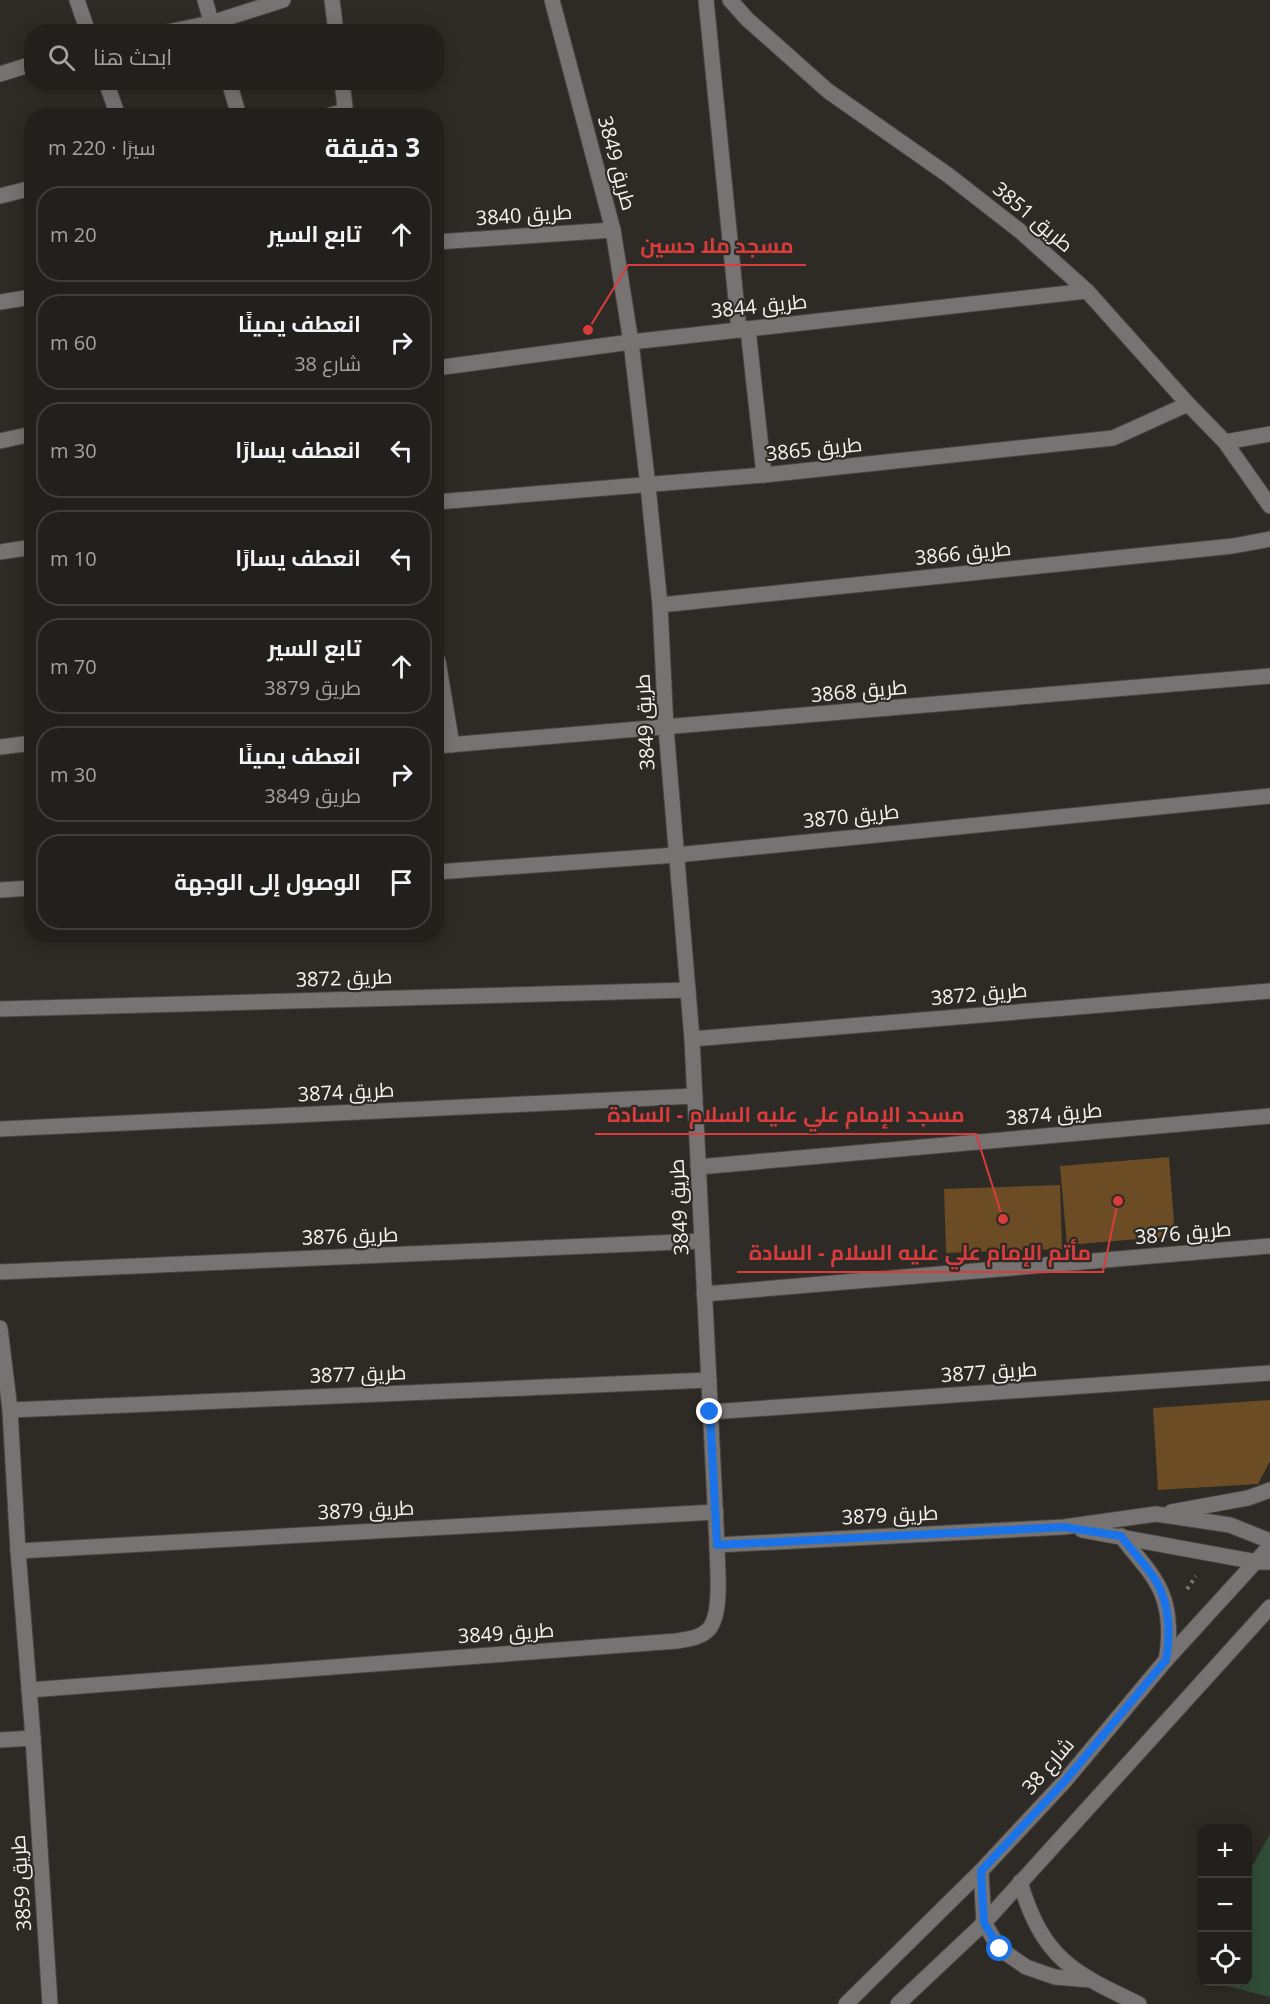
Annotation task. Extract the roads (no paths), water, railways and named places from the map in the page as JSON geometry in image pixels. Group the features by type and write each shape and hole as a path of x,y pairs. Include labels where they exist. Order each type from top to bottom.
{"street":[{"path":"76,0 85,24"},
{"path":"205,0 212,24"},
{"path":"221,24 283,0"},
{"path":"332,0 335,24"},
{"name":"طريق 3849","path":"29,1690 694,1638 708,1630 717,1615 716,1512 692,1039 666,728 660,605 648,486 631,342 614,230 552,0"},
{"path":"706,0 743,329 764,475"},
{"name":"طريق 3851","path":"730,0 747,20 828,91 948,175 1020,231 1087,291 1225,442 1270,506"},
{"path":"0,74 24,66"},
{"path":"109,90 115,108"},
{"path":"231,90 237,108"},
{"path":"343,90 345,108"},
{"path":"0,196 24,190"},
{"name":"طريق 3840","path":"444,241 614,230"},
{"name":"طريق 3844","path":"444,367 631,342 1087,291"},
{"path":"0,302 24,298"},
{"name":"طريق 3865","path":"444,501 648,486 1113,438 1188,404"},
{"path":"1225,442 1270,434"},
{"path":"0,441 24,436"},
{"name":"طريق 3866","path":"660,605 1233,546 1270,539"},
{"path":"0,552 24,548"},
{"name":"طريق 3868","path":"444,746 1270,676"},
{"path":"444,697 452,745"},
{"path":"0,747 24,744"},
{"name":"طريق 3870","path":"444,871 676,855 1270,796"},
{"path":"0,890 24,888"},
{"name":"طريق 3872","path":"0,1008 688,990"},
{"name":"طريق 3872","path":"692,1039 1270,991"},
{"name":"طريق 3874","path":"0,1129 694,1096"},
{"name":"طريق 3874","path":"698,1167 1270,1116"},
{"name":"طريق 3876","path":"0,1272 702,1241"},
{"name":"طريق 3876","path":"704,1294 1270,1246"},
{"name":"طريق 3859","path":"0,1328 10,1410 50,2004"},
{"name":"طريق 3877","path":"710,1412 1270,1373"},
{"name":"طريق 3877","path":"10,1410 709,1380"},
{"path":"1064,1527 1248,1498 1270,1490"},
{"name":"طريق 3879","path":"18,1551 716,1512"},
{"path":"1156,1514 1230,1525 1270,1540"},
{"path":"1064,1527 1263,1562"},
{"name":"طريق 3879","path":"717,1545 1064,1527"},
{"path":"1121,1536 1162,1594 1169,1644 1166,1660"},
{"name":"شارع 38","path":"846,2004 981,1871 1064,1782 1166,1660 1263,1562 1270,1546"},
{"path":"898,2004 984,1923 1270,1607"},
{"path":"0,1740 33,1738"},
{"path":"981,1871 984,1923 1000,1949 1026,1967 1055,1977 1091,1980"},
{"path":"1020,1882 1029,1912 1044,1940 1065,1964 1138,2004"}],"place":[{"name":"مسجد ملا حسين","path":"588,330"},
{"name":"مأتم الإمام علي عليه السلام - السادة","path":"1118,1201"},
{"name":"مسجد الإمام علي عليه السلام - السادة","path":"1003,1219"}]}
